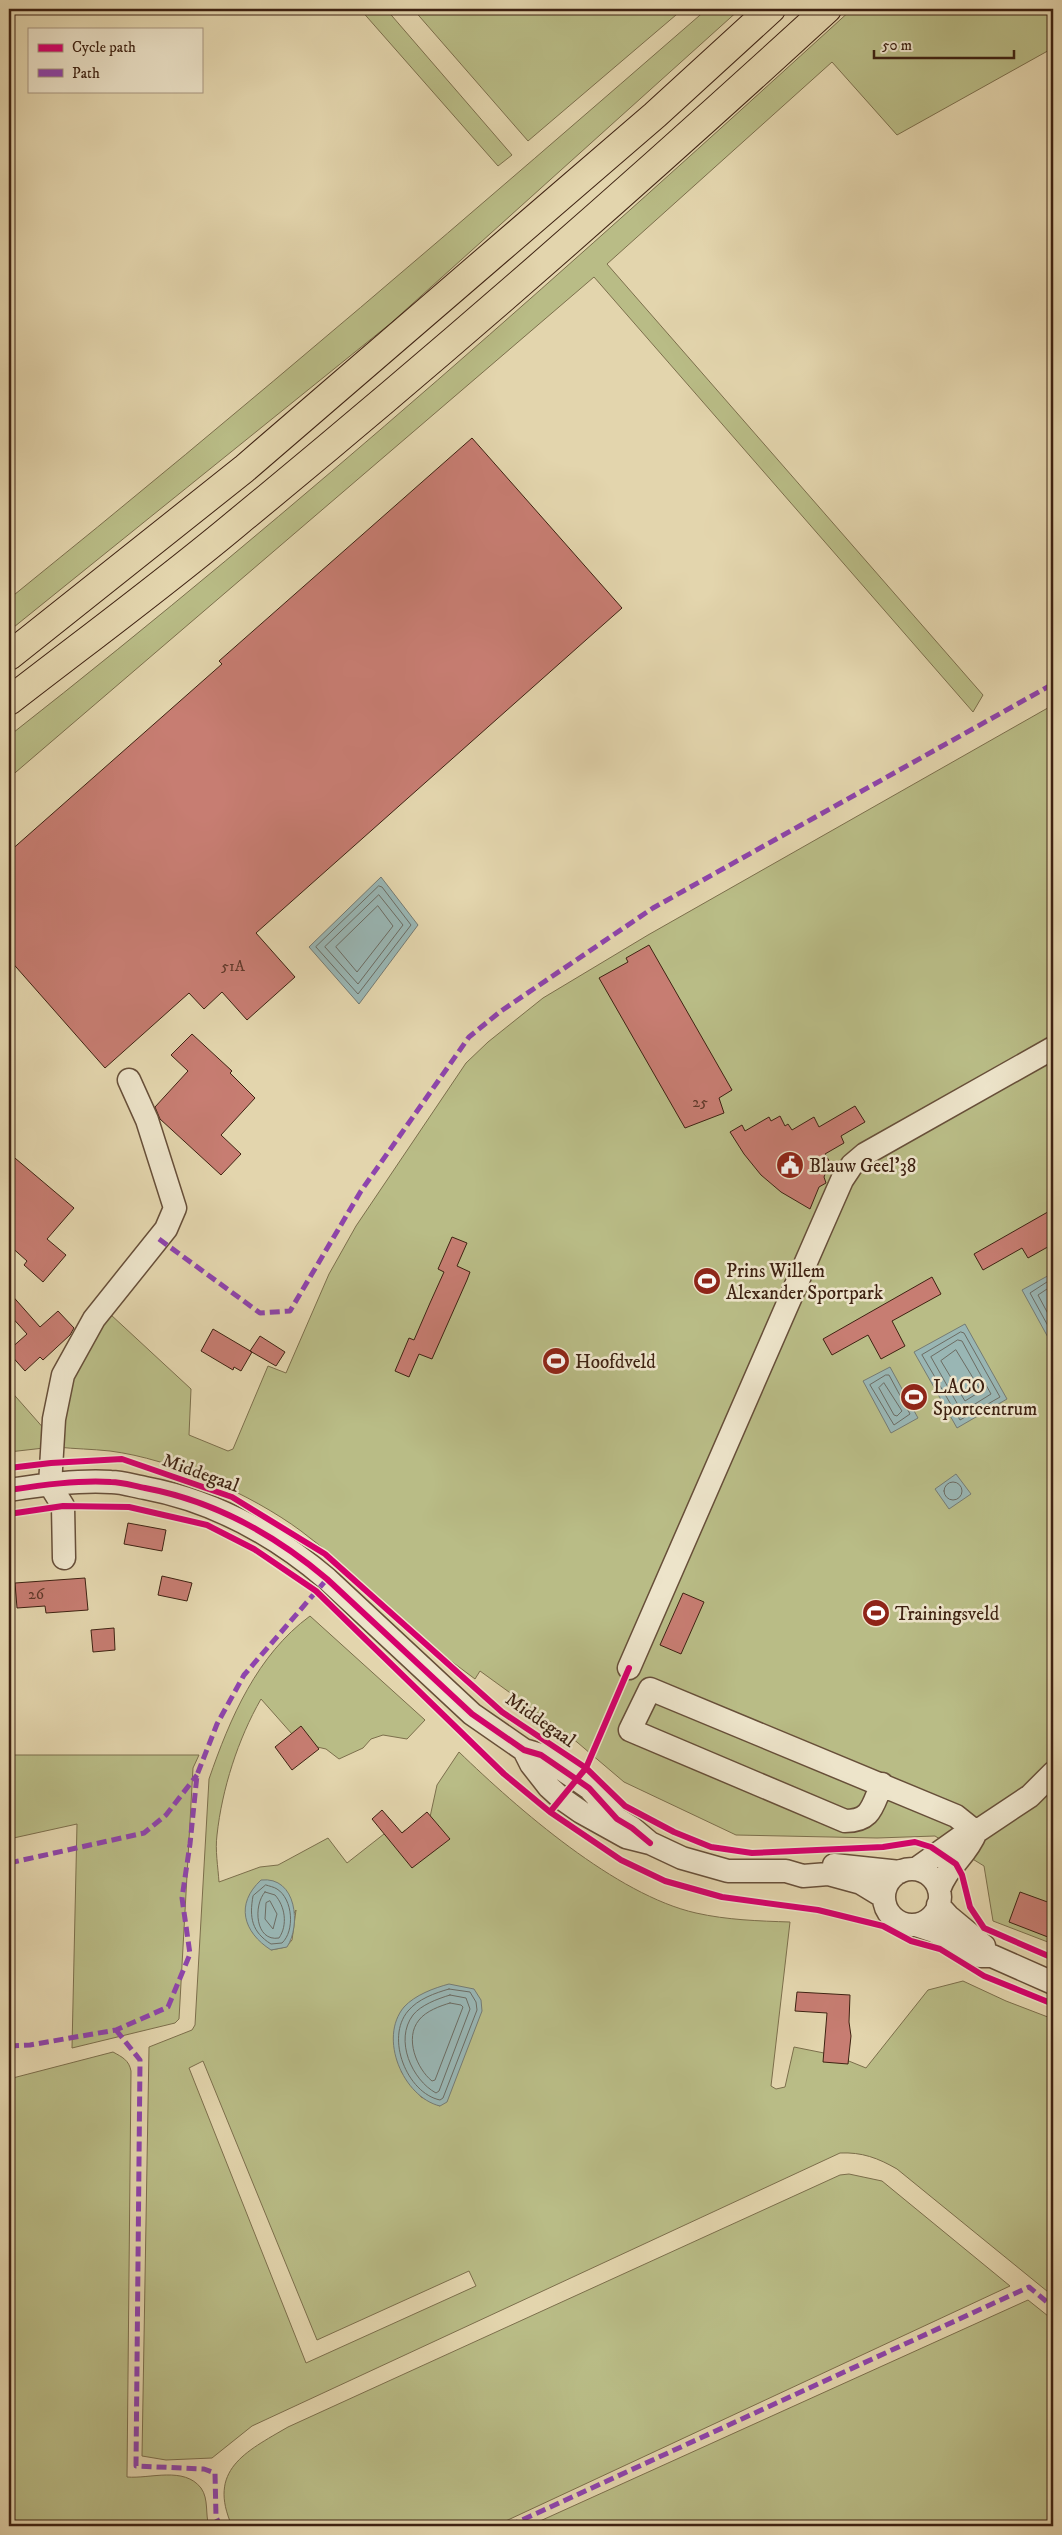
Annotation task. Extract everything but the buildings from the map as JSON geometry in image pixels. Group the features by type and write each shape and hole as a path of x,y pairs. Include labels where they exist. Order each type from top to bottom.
{"highway":[{"path":"9,656 244,469 655,115 771,9"},
{"path":"9,701 237,524 460,335 699,126 827,9"}],"street":[{"path":"629,1668 820,1230 852,1164 866,1154 1053,1048"},
{"path":"64,1558 62,1506 50,1485 54,1419 63,1375 94,1319 159,1239 166,1229 175,1208 147,1120 129,1080"},
{"name":"Middegaal","path":"9,1490 50,1485 112,1482 163,1492 216,1508 271,1537 302,1558 472,1714 524,1750 541,1755 589,1788 617,1819 632,1828 650,1844 682,1858 728,1871 786,1871 803,1876 828,1874 861,1883 884,1897"},
{"path":"882,1784 868,1814 860,1821 845,1821 630,1730 650,1689 882,1784 956,1816 976,1832"},
{"path":"976,1832 970,1848 944,1876 934,1914 916,1924 909,1925 896,1920 887,1910 884,1897 888,1882 962,1837 976,1832 1030,1796 1053,1773"},
{"name":"Middegaal","path":"786,1871 803,1865 827,1864 908,1870"},
{"path":"908,1870 931,1876 938,1897 992,1956 1053,1983"},
{"path":"916,1924 934,1930 980,1956 992,1956"}],"green space":[{"path":"360,9 386,9 512,155 498,166"},
{"path":"413,9 683,9 528,141"},
{"path":"707,9 740,9 391,323 9,631 9,599 361,307"},
{"path":"852,9 1053,9 1053,48 897,135 832,62 607,264 983,695 973,712 594,277 9,778 9,736 118,649 332,471 542,289"},
{"name":"Prins Willem Alexander Sportpark","path":"1053,705 1053,1944 993,1921 984,1866 935,1836 877,1838 736,1835 624,1782 571,1737 480,1671 475,1679 442,1654 317,1544 281,1517 259,1504 210,1480 159,1462 110,1451 57,1447 70,1379 79,1356 110,1314 191,1389 189,1435 228,1451 233,1449 268,1366 286,1373 329,1274 356,1226 466,1063 488,1042 543,998 648,935"},
{"path":"9,1389 46,1431 44,1448 9,1452"},
{"path":"310,1616 425,1720 407,1739 383,1735 371,1739 363,1748 339,1759 326,1749 300,1743 261,1699 238,1747 227,1782 216,1841 219,1882 260,1867 278,1865 328,1838 347,1863 384,1834 392,1842 405,1830 412,1835 430,1817 437,1785 459,1752 539,1823 601,1869 634,1888 665,1903 696,1913 731,1919 790,1922 771,2086 776,2089 785,2087 794,2047 834,2055 866,2068 928,1990 963,1981 1006,2001 1053,2019 1053,2296 897,2169 870,2156 840,2153 252,2426 212,2458 166,2460 142,2456 149,2047 192,2030 195,2025 209,1779 226,1733 248,1689 275,1649","holes":["296,1910 292,1940 286,1947 271,1950","203,2061 317,2340 469,2271 476,2286 306,2363 189,2068","401,2071 440,2106 421,2097"]},
{"path":"9,1755 199,1755 193,1768 179,2019 175,2023 72,2048 77,1824 9,1839"},
{"path":"113,2052 127,2061 131,2071 127,2477 176,2475 194,2481 203,2492 209,2526 9,2526 9,2079"},
{"path":"849,2174 882,2181 1010,2286 495,2526 232,2526 225,2507 224,2490 227,2477 245,2455 288,2427 840,2175"},
{"path":"1028,2300 1053,2320 1053,2526 529,2526"}],"water":[{"path":"381,877 418,925 359,1004 309,947"},
{"path":"1053,1273 1053,1339 1050,1341 1022,1290"},
{"path":"965,1324 1007,1399 957,1428 914,1352"},
{"path":"890,1367 918,1418 891,1433 863,1381"},
{"path":"956,1474 971,1494 949,1509 935,1489"},
{"path":"261,1880 273,1881 282,1886 289,1894 293,1904 294,1927 287,1947 271,1950 261,1943 249,1926 245,1908 253,1889"},
{"path":"449,1984 474,1989 481,2000 482,2011 447,2102 440,2106 427,2100 415,2091 405,2079 398,2065 394,2050 393,2034 397,2020 408,2003 425,1993"}],"marked path":[{"path":"159,1239 260,1313 290,1311 361,1191 469,1037 501,1011 653,908 1053,684"},
{"path":"9,2046 30,2045 116,2030 168,2007 190,1954 182,1898 197,1775 217,1724 244,1675 327,1579"},
{"path":"9,1863 144,1833 166,1815 197,1775"},
{"path":"116,2030 140,2060 136,2466 204,2469 215,2473 216,2517 220,2526"},
{"path":"509,2526 1029,2287 1053,2307"}],"cycle path":[{"path":"9,1468 51,1463 122,1459 232,1497 325,1554 502,1712 586,1768 625,1806 674,1832 711,1847 752,1853 883,1847 915,1842 931,1847 956,1864 962,1875 970,1907 984,1928 1053,1958"},
{"path":"9,1490 73,1482 119,1483 195,1501 264,1534 327,1579 472,1714 524,1750 541,1755 589,1788 617,1819 632,1828 650,1843"},
{"path":"9,1514 63,1506 129,1507 207,1525 254,1549 316,1591 504,1774 550,1812 621,1860 665,1881 722,1897 818,1910 883,1926 911,1941 940,1949 984,1976 1053,2004"},
{"path":"550,1812 586,1768 629,1668"}],"place":[{"name":"Blauw Geel'38","path":"790,1165"},
{"name":"Prins Willem Alexander Sportpark","path":"707,1281"},
{"name":"Hoofdveld","path":"556,1361"},
{"name":"LACO Sportcentrum","path":"914,1397"},
{"name":"Trainingsveld","path":"876,1613"}]}
